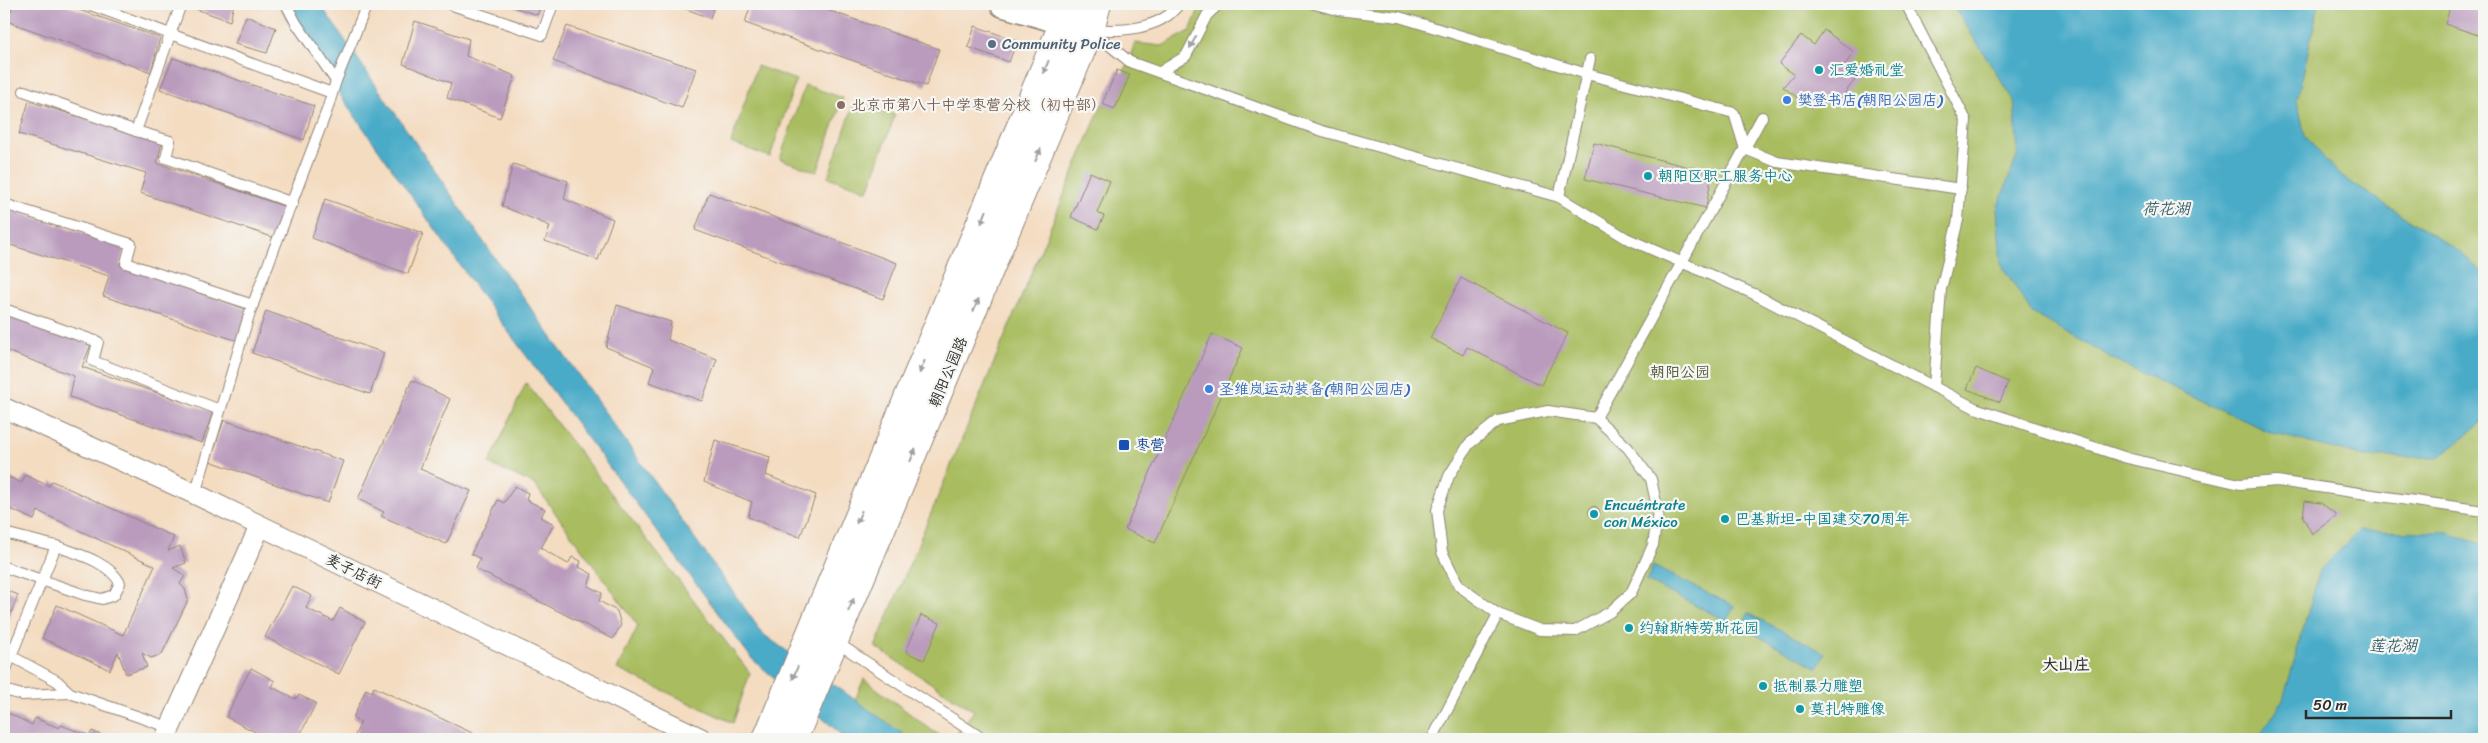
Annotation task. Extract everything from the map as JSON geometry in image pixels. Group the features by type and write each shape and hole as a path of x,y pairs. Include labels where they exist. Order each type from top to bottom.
{"main road":[{"name":"朝阳公园路","path":"827,641 1067,13"},
{"name":"朝阳公园路","path":"767,739 790,728 1094,17"}],"street":[{"path":"1003,4 1094,17"},
{"name":"麦子店街","path":"4,408 195,494 702,739"},
{"path":"168,734 260,526"}],"lane":[{"path":"88,4 332,93"},
{"path":"136,131 181,4"},
{"path":"286,4 296,23 336,81"},
{"path":"195,494 253,305 293,203 336,81 367,4"},
{"path":"449,4 542,35 553,4"},
{"path":"1094,17 1120,31 1150,25 1179,4"},
{"path":"1160,72 1186,56 1207,15 1219,4"},
{"path":"1314,4 1399,17 1587,74 1734,113 1745,149"},
{"path":"1906,4 1966,120 1958,220 1941,289 1934,387"},
{"path":"1094,17 1130,62 1318,130 1559,197 1626,238 1754,294 1975,408 2127,458 2240,484 2276,481 2484,511"},
{"path":"1559,197 1590,59"},
{"path":"24,91 136,131 170,141 166,158 293,203"},
{"path":"1596,418 1762,117"},
{"path":"1745,149 1777,162 1960,189"},
{"path":"4,204 131,244 126,263 253,305"},
{"path":"4,309 98,342 93,361 220,410"},
{"path":"1548,411 1596,418 1628,448 1651,479 1658,512 1653,545 1631,593 1610,612 1575,631 1540,630 1498,614 1459,586 1442,552 1437,510 1449,476 1469,444 1498,422 1548,411"},
{"path":"4,533 56,546 86,557 115,573 120,584 114,595 102,598 84,595 4,567"},
{"path":"4,675 7,654 56,546"},
{"path":"1432,739 1498,614"},
{"path":"827,641 983,739"},
{"path":"7,654 57,681 70,693 168,734"},
{"path":"4,690 22,695 70,693"}],"green space":[{"name":"朝阳公园","path":"1201,4 2484,4 2484,739 952,739 974,711 875,647 1102,104 1115,108 1130,75 1124,73 1135,43 1162,46 1190,31"},
{"path":"757,66 796,80 770,157 731,143"},
{"path":"805,85 843,98 817,172 780,159"},
{"path":"855,101 895,115 868,191 828,177"},
{"path":"526,383 750,673 733,723 617,669 638,626 534,484 489,464"},
{"path":"864,679 934,732 950,739 838,739"}],"water":[{"path":"280,4 320,4 490,251 763,634 910,739 847,739 752,659 481,295 288,21"},
{"name":"荷花湖","path":"1952,4 2319,4 2297,100 2305,136 2338,174 2462,254 2484,274 2484,420 2439,457 2365,457 2272,433 2128,367 2032,313 2001,264 1997,209 2018,154 2014,100"},
{"name":"莲花湖","path":"2359,531 2444,532 2484,545 2484,739 2258,739 2283,700 2320,570"},
{"path":"1653,566 1734,606 1727,621 1646,581"},
{"path":"1748,613 1825,653 1818,668 1741,627"}],"building":[{"path":"14,4 62,4 160,38 151,72 6,21"},
{"path":"195,4 234,4 230,21 193,8"},
{"path":"505,4 541,4 537,15"},
{"path":"673,4 715,4 710,18"},
{"path":"751,4 810,4 939,49 926,86 745,23"},
{"path":"2451,4 2484,4 2484,37 2445,24"},
{"path":"246,16 276,28 267,53 235,44"},
{"path":"415,21 469,39 466,56 515,76 500,118 447,98 451,83 403,64"},
{"path":"567,26 696,69 682,108 553,61"},
{"name":"Community Police","path":"975,26 1017,41 1009,62 968,47"},
{"name":"汇爱婚礼堂","path":"1824,30 1854,52 1844,66 1858,76 1834,107 1821,96 1812,108 1783,87 1794,74 1779,64 1801,35 1814,45"},
{"path":"173,58 314,106 304,140 160,89"},
{"path":"1117,70 1130,75 1115,109 1102,104"},
{"path":"29,101 162,143 157,163 286,207 275,238 140,193 146,173 19,134"},
{"name":"朝阳区职工服务中心","path":"1594,143 1712,173 1706,208 1585,179"},
{"path":"513,164 568,181 564,199 613,219 598,260 545,241 550,226 502,206"},
{"path":"1090,172 1110,181 1097,213 1104,216 1098,229 1071,217"},
{"path":"709,193 897,263 883,299 695,230"},
{"path":"325,199 423,233 408,274 312,238"},
{"path":"4,208 125,246 120,265 249,310 238,341 103,296 109,276 4,243"},
{"path":"1461,278 1568,333 1541,385 1467,347 1463,355 1430,338"},
{"path":"617,305 671,322 668,340 717,359 702,401 649,382 654,367 606,347"},
{"path":"266,311 384,353 370,394 252,353"},
{"path":"4,313 91,344 82,367 213,412 202,443 70,397 74,376 4,350"},
{"path":"1212,334 1243,348 1155,543 1125,529"},
{"path":"1976,368 2008,382 2000,402 1967,389"},
{"path":"412,380 450,399 420,469 471,491 446,544 381,516 384,512 358,499"},
{"path":"224,420 343,461 328,503 210,461"},
{"path":"715,440 770,457 766,475 816,495 800,537 748,517 752,502 704,482"},
{"path":"4,475 22,483 25,475 49,486 52,481 174,537 168,551 180,546 186,563 173,568 185,576 180,584 185,589 188,600 162,654 151,658 142,653 147,667 126,674 118,652 110,670 42,638 57,605 123,635 155,566 38,511 34,520 11,509 7,517 4,515"},
{"path":"515,486 528,493 526,500 545,509 541,517 554,524 541,548 568,564 572,557 581,561 579,567 592,574 588,586 602,593 599,601 617,611 621,625 613,639 476,569 480,559 471,554 498,500 504,503"},
{"path":"2305,501 2321,503 2337,515 2312,534 2303,517"},
{"name":"Encuéntrate con México","path":"1592,507 1596,507 1599,512 1598,516 1592,517 1589,514 1589,510"},
{"path":"292,586 312,596 306,608 333,621 340,608 365,622 339,674 265,637"},
{"path":"4,589 18,595 4,632"},
{"path":"921,615 940,623 924,660 906,652"},
{"path":"251,668 275,681 272,687 295,699 299,695 316,703 298,739 269,739 226,717"},
{"path":"374,687 485,739 358,739 354,737 361,722 353,718 366,689 372,692"},
{"path":"4,711 32,725 35,718 59,728 61,725 89,736 92,731 110,739 4,739"}],"place":[{"name":"Community Police","path":"992,44"},
{"name":"汇爱婚礼堂","path":"1819,70"},
{"name":"樊登书店(朝阳公园店)","path":"1787,100"},
{"name":"北京市第八十中学枣营分校（初中部）","path":"841,105"},
{"name":"朝阳区职工服务中心","path":"1648,176"},
{"name":"圣维岚运动装备(朝阳公园店)","path":"1209,389"},
{"name":"枣营","path":"1124,445"},
{"name":"Encuéntrate con México","path":"1594,514"},
{"name":"巴基斯坦-中国建交70周年","path":"1725,519"},
{"name":"约翰斯特劳斯花园","path":"1629,628"},
{"name":"抵制暴力雕塑","path":"1763,686"},
{"name":"莫扎特雕像","path":"1800,709"}],"district":[{"name":"大山庄","path":"2066,664"}]}
